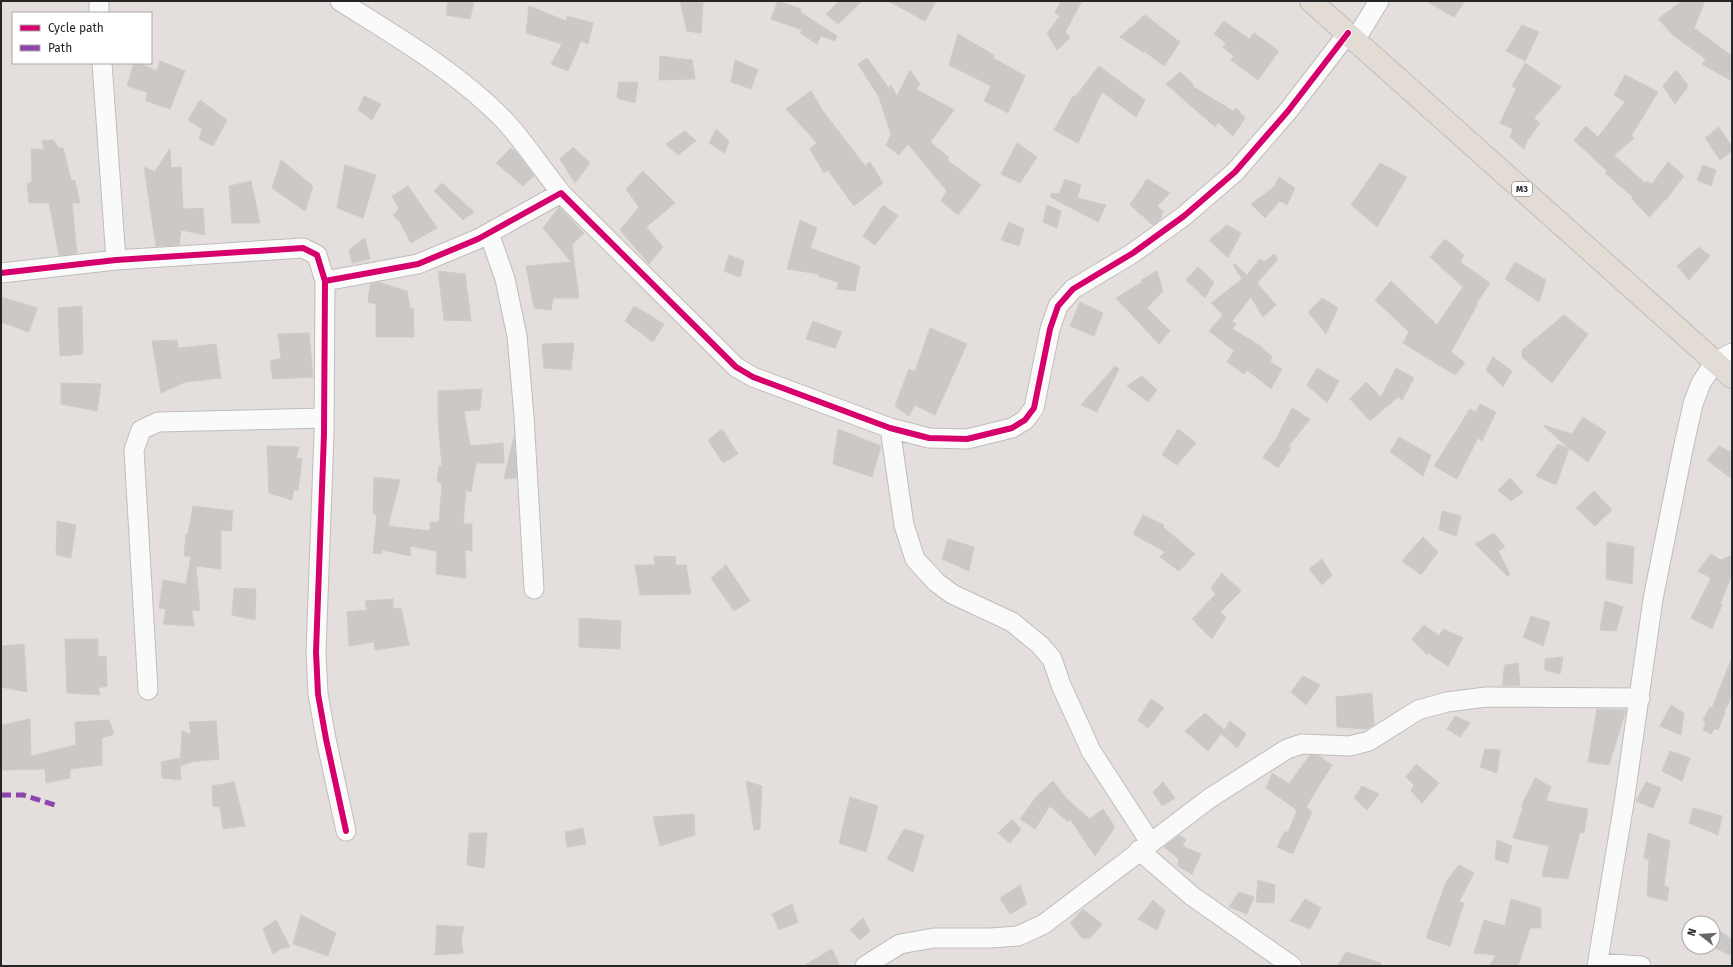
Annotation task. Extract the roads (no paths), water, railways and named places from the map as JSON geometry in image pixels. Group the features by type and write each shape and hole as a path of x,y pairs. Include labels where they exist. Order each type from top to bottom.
{"main road":[{"name":"M3","path":"1311,1 1724,358 1732,377"}],"street":[{"path":"99,1 99,12"},
{"path":"340,1 418,49 466,86 505,121 561,193 736,367 753,377 890,428 929,438 967,439 1012,428 1026,420 1034,408 1050,329 1058,306 1073,289 1133,254 1184,216 1234,172 1288,111 1379,1"},
{"path":"102,64 116,260"},
{"path":"325,281 418,264 489,233 561,193"},
{"path":"489,233 505,279 517,336 524,416 534,589"},
{"path":"1,273 116,260 303,248 318,254 325,281 324,418 316,652 318,694 346,831"},
{"path":"1641,966 1597,964 1640,698 1653,599 1693,404 1701,383 1724,358"},
{"path":"148,690 134,450 141,430 158,422 324,418"},
{"path":"890,428 904,525 915,559 936,582 952,594 1012,622 1040,645 1052,659 1061,685 1091,751 1145,846 1192,896 1292,966"},
{"path":"865,966 900,944 934,938 991,938 1018,936 1044,924 1210,798 1287,749 1302,744 1350,746 1368,741 1418,710 1447,702 1486,697 1640,698"}]}
